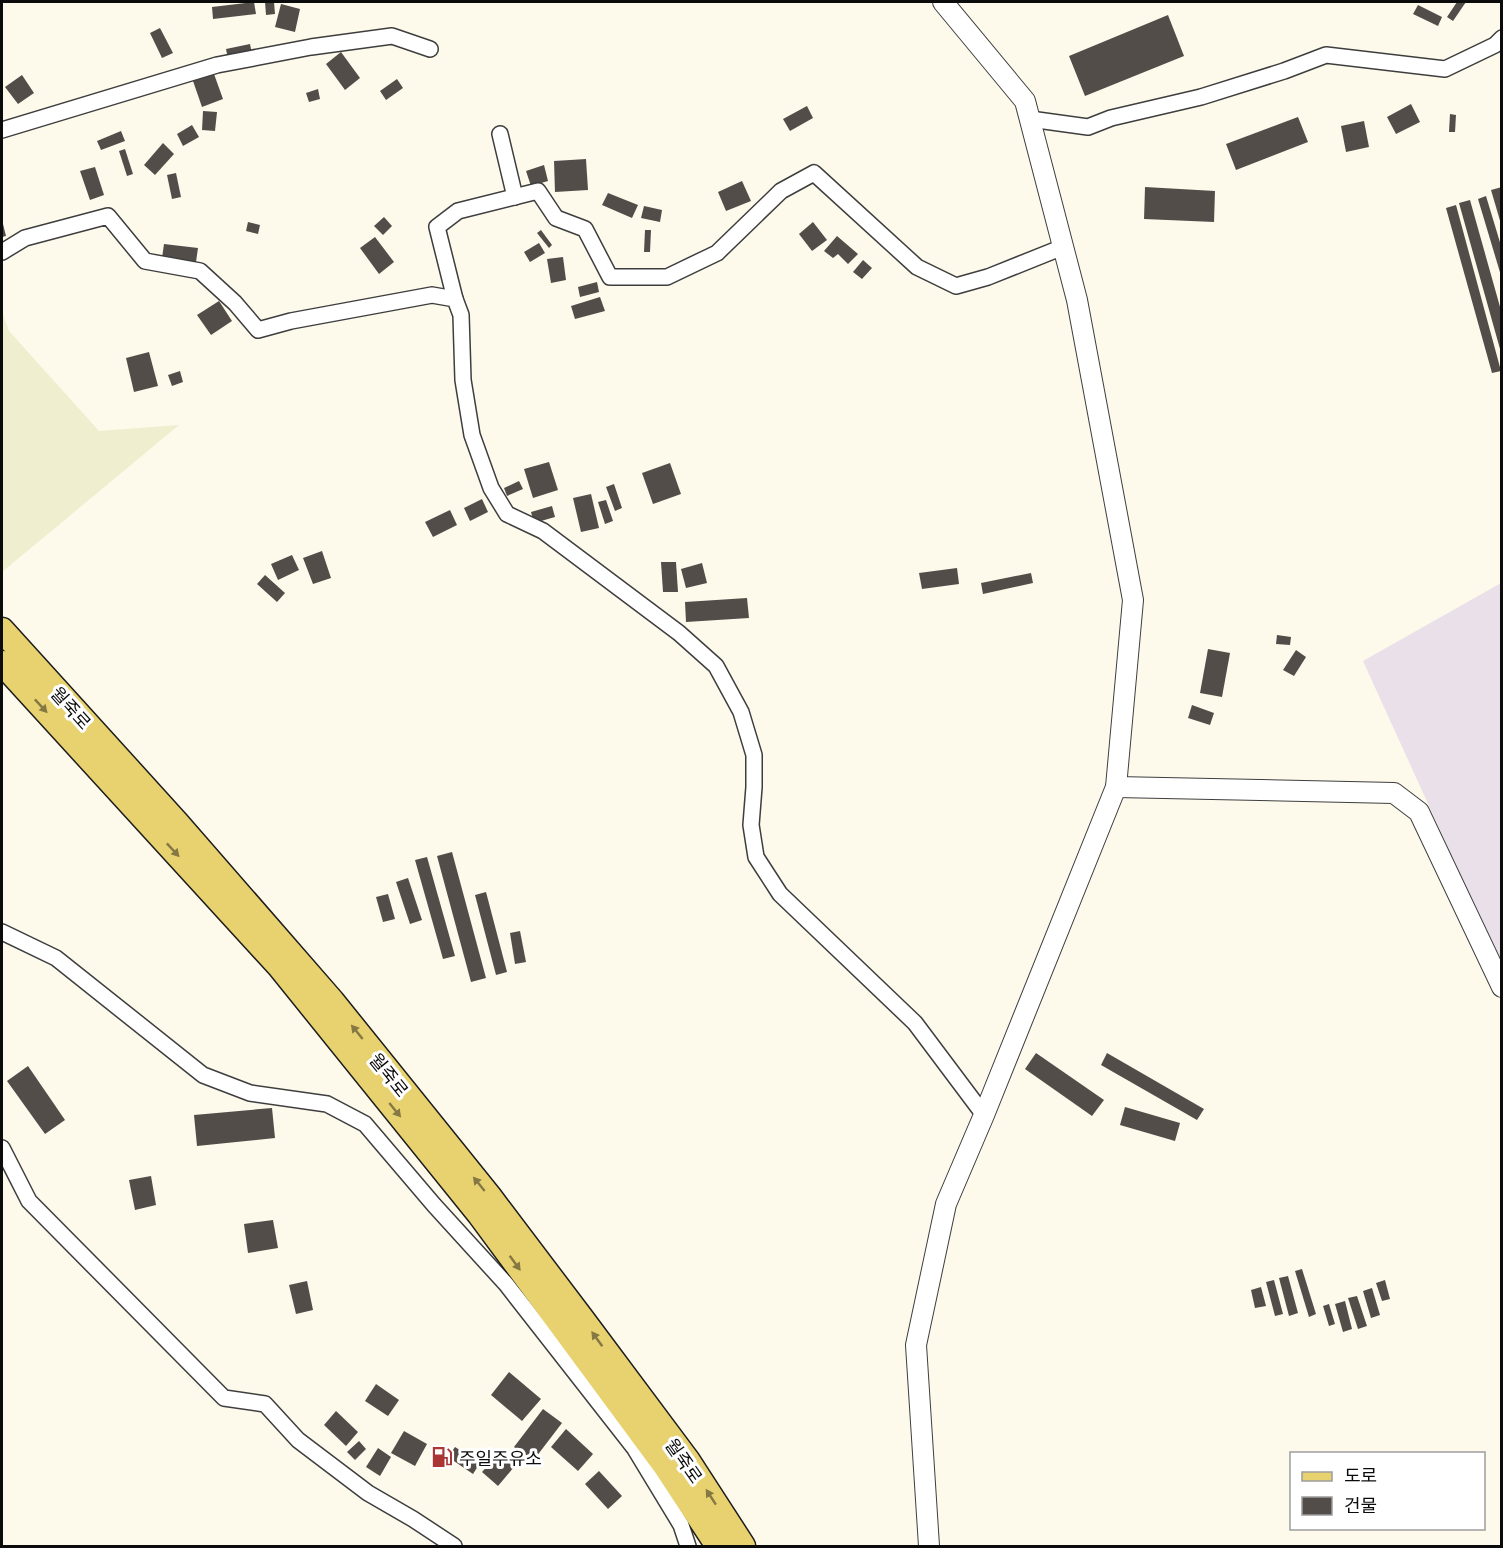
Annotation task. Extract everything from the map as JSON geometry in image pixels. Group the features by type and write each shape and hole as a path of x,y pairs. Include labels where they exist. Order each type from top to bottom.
{"main road":[{"name":"월죽로","path":"2,630 177,823 332,1001 489,1196 582,1319 688,1461 743,1546"},
{"name":"월죽로","path":"2,663 280,967 480,1215 664,1464 718,1546"}],"street":[{"path":"929,1546 916,1345 946,1204 984,1116 1116,787 1133,600 1077,300 1025,101 943,2"},
{"path":"2,130 217,65 311,47 392,36 429,50"},
{"path":"1030,119 1088,127 1111,118 1201,97 1326,55 1445,69 1495,45 1502,38"},
{"path":"500,134 515,197"},
{"path":"984,1116 915,1023 780,894 756,857 751,825 754,755 741,712 716,666 679,633 543,531 507,514 491,488 472,435 463,380 461,315 437,227 458,211 538,191 556,218 585,229 610,277 667,277 717,253 781,191 814,173 917,267 956,286 988,277 1063,248"},
{"path":"2,252 25,238 108,216 145,261 200,271 235,303 258,330 291,321 432,295 455,299"},
{"path":"1116,787 1394,793 1419,812 1502,987"},
{"path":"2,932 56,958 203,1075 250,1093 327,1104 365,1124 506,1284 635,1449 681,1525 688,1546"},
{"path":"2,1148 29,1201 224,1398 265,1404 298,1440 368,1493 454,1546"}],"shaded area":[{"path":"1501,583 1501,964 1363,661"}],"green space":[{"path":"2,312 9,331 99,431 179,425 2,572"}],"building":[{"path":"254,2 256,14 213,19 212,7"},
{"path":"265,2 274,2 275,14 266,15"},
{"path":"1457,2 1466,2 1453,21 1447,17"},
{"path":"281,4 300,9 295,32 275,27"},
{"path":"1418,5 1442,17 1438,26 1413,14"},
{"path":"1168,15 1184,56 1085,96 1069,56"},
{"path":"160,28 173,53 162,58 150,33"},
{"path":"250,44 252,54 228,59 226,49"},
{"path":"341,52 360,78 345,90 326,64"},
{"path":"214,74 223,99 202,107 193,81"},
{"path":"22,75 34,93 18,104 5,87"},
{"path":"397,79 403,88 386,100 380,91"},
{"path":"318,89 320,99 309,102 306,93"},
{"path":"1411,104 1420,122 1396,134 1387,117"},
{"path":"807,106 813,118 790,131 783,119"},
{"path":"203,111 217,112 215,131 202,130"},
{"path":"1450,114 1456,115 1455,132 1449,132"},
{"path":"1298,117 1308,142 1236,170 1226,144"},
{"path":"1364,121 1369,147 1346,152 1341,126"},
{"path":"192,125 199,137 183,146 177,134"},
{"path":"121,131 125,141 101,150 97,141"},
{"path":"163,143 174,154 155,175 144,165"},
{"path":"125,149 133,174 127,176 119,151"},
{"path":"586,159 588,190 555,192 554,161"},
{"path":"544,165 548,181 531,186 526,171"},
{"path":"95,167 104,195 90,200 80,171"},
{"path":"176,173 181,197 172,199 167,175"},
{"path":"742,181 751,201 726,211 718,192"},
{"path":"1145,187 1215,191 1214,222 1144,219"},
{"path":"1502,187 1502,223 1501,224 1491,190"},
{"path":"608,193 638,205 632,218 602,205"},
{"path":"1486,196 1502,249 1502,279 1478,199"},
{"path":"1470,200 1502,314 1502,356 1459,203"},
{"path":"1456,205 1501,371 1492,373 1446,208"},
{"path":"644,206 662,210 660,222 641,218"},
{"path":"384,217 392,226 383,235 374,226"},
{"path":"2,220 6,236 2,237"},
{"path":"248,222 260,225 258,234 246,231"},
{"path":"813,222 827,240 812,251 799,234"},
{"path":"541,230 552,245 549,248 537,233"},
{"path":"645,230 651,230 650,252 644,252"},
{"path":"837,236 858,254 848,264 838,254 833,258 824,251"},
{"path":"375,237 394,262 379,274 360,248"},
{"path":"539,243 545,253 530,262 524,252"},
{"path":"164,244 198,248 196,262 162,258"},
{"path":"563,257 566,280 551,283 547,259"},
{"path":"863,260 872,268 862,279 853,272"},
{"path":"597,282 599,292 580,297 578,287"},
{"path":"600,297 605,311 575,319 571,306"},
{"path":"219,301 232,321 211,335 197,315"},
{"path":"149,352 158,386 134,392 126,358"},
{"path":"180,371 183,382 172,386 168,375"},
{"path":"549,462 558,490 533,498 524,469"},
{"path":"670,463 681,494 653,504 642,473"},
{"path":"519,481 523,489 507,496 504,488"},
{"path":"614,484 622,508 615,511 606,487"},
{"path":"591,494 599,528 581,532 573,498"},
{"path":"482,499 488,512 470,521 464,508"},
{"path":"606,500 613,521 605,524 598,502"},
{"path":"552,506 555,517 534,523 531,512"},
{"path":"450,510 457,525 433,537 425,522"},
{"path":"322,551 331,578 313,584 303,558"},
{"path":"292,555 299,570 278,580 271,564"},
{"path":"661,562 676,562 678,592 663,592"},
{"path":"702,563 707,583 686,588 681,569"},
{"path":"957,568 959,584 922,589 919,573"},
{"path":"1031,573 1033,583 983,594 981,583"},
{"path":"265,575 285,593 277,602 257,584"},
{"path":"747,598 749,618 686,622 685,602"},
{"path":"1277,635 1291,637 1290,645 1276,644"},
{"path":"1208,649 1230,653 1222,697 1200,693"},
{"path":"1296,650 1306,657 1294,676 1283,670"},
{"path":"1192,705 1214,713 1210,725 1188,718"},
{"path":"452,852 486,978 471,982 437,856"},
{"path":"427,857 455,956 443,959 415,860"},
{"path":"408,878 422,920 410,924 396,882"},
{"path":"486,892 507,972 496,975 475,895"},
{"path":"388,894 395,919 383,922 376,897"},
{"path":"520,931 526,962 515,964 510,933"},
{"path":"1036,1053 1104,1100 1092,1116 1025,1069"},
{"path":"1107,1053 1204,1109 1197,1120 1101,1065"},
{"path":"28,1066 65,1120 45,1134 7,1081"},
{"path":"1125,1107 1180,1123 1175,1141 1120,1125"},
{"path":"272,1108 275,1138 197,1146 194,1115"},
{"path":"151,1176 156,1205 135,1210 129,1180"},
{"path":"273,1220 278,1248 248,1253 244,1224"},
{"path":"1302,1269 1316,1314 1309,1317 1295,1271"},
{"path":"1288,1276 1298,1313 1289,1316 1279,1278"},
{"path":"1274,1280 1283,1314 1275,1316 1266,1282"},
{"path":"1385,1280 1390,1299 1382,1301 1376,1283"},
{"path":"307,1281 313,1310 296,1314 289,1285"},
{"path":"1261,1287 1266,1306 1255,1308 1251,1290"},
{"path":"1372,1288 1380,1315 1371,1318 1363,1291"},
{"path":"1357,1296 1367,1326 1358,1329 1348,1298"},
{"path":"1345,1301 1352,1329 1343,1332 1335,1304"},
{"path":"1329,1304 1335,1324 1329,1326 1323,1306"},
{"path":"509,1372 541,1399 522,1421 491,1395"},
{"path":"376,1384 399,1400 388,1416 365,1401"},
{"path":"543,1409 562,1423 533,1461 514,1447"},
{"path":"336,1411 358,1432 346,1446 324,1425"},
{"path":"566,1429 593,1454 578,1471 551,1447"},
{"path":"404,1431 427,1444 415,1466 391,1453"},
{"path":"359,1441 366,1449 355,1460 347,1452"},
{"path":"455,1447 480,1463 473,1474 448,1457"},
{"path":"378,1448 391,1457 380,1476 366,1467"},
{"path":"499,1453 514,1467 498,1486 482,1472"},
{"path":"599,1471 622,1496 608,1509 585,1484"}],"place":[{"name":"주일주유소","path":"442,1457"}]}
